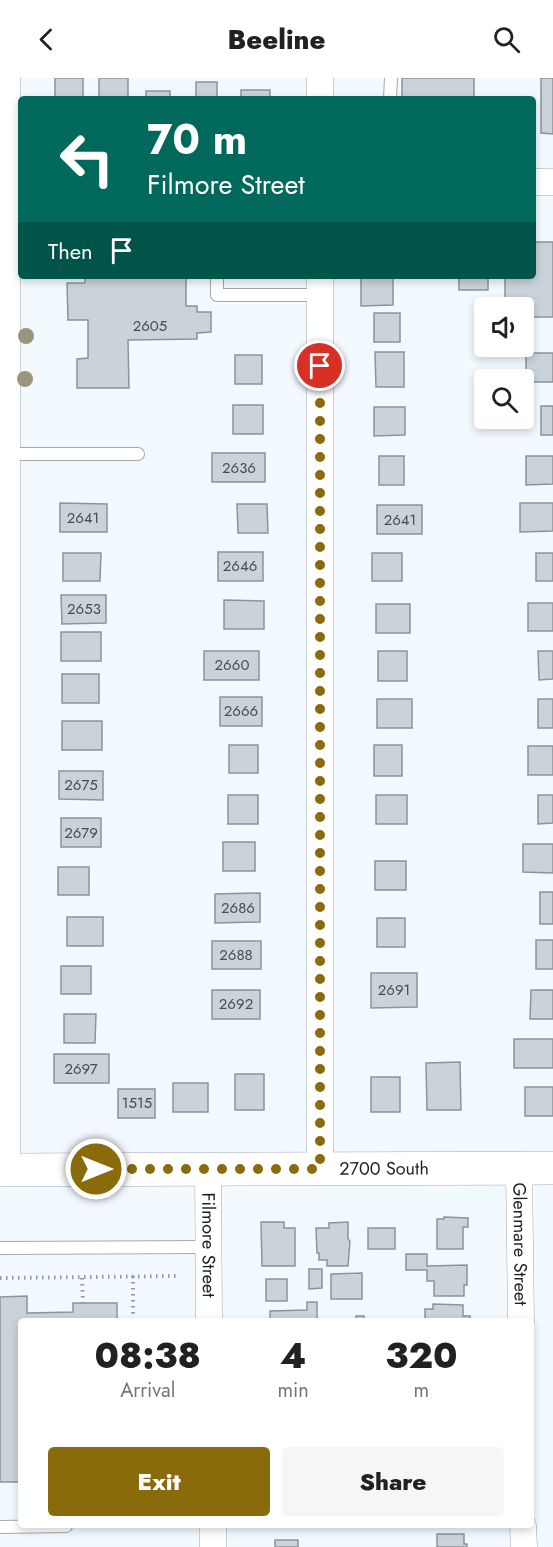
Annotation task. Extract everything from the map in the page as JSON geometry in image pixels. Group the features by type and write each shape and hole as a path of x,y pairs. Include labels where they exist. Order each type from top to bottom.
{"street":[{"path":"4,1170 9,180 7,78"},
{"path":"320,78 320,96"},
{"path":"536,182 553,182"},
{"path":"320,286 320,1169"},
{"name":"Glenmare Street","path":"519,1168 521,1318"},
{"name":"2700 South","path":"4,1170 553,1168"},
{"name":"Filmore Street","path":"208,1169 208,1318"},
{"path":"213,1528 213,1547"},
{"path":"523,1528 524,1547"}],"lane":[{"path":"390,78 390,96"},
{"path":"217,279 216,295 320,286"},
{"path":"7,454 138,454"},
{"path":"0,1248 207,1247"},
{"path":"0,1527 18,1527"}],"path":[{"path":"133,1276 133,1318"},
{"path":"0,1278 180,1276"},
{"path":"82,1278 83,1304"}],"building":[{"path":"55,78 83,78 83,96 55,96"},
{"path":"99,78 128,78 128,96 99,96"},
{"path":"402,78 474,78 474,96 402,96"},
{"path":"541,78 553,78 553,134 541,133"},
{"path":"196,82 217,82 217,96 196,96"},
{"path":"241,90 270,90 270,96 241,96"},
{"path":"146,91 170,91 170,96 146,96"},
{"path":"536,242 553,242 553,317 534,317 534,297 505,297 505,279 536,279"},
{"path":"85,279 186,279 186,306 197,306 197,312 211,312 211,332 197,333 197,339 128,340 129,388 77,388 77,359 88,358 88,320 68,320 67,283 85,283"},
{"path":"361,279 393,279 393,305 361,306"},
{"path":"459,279 488,279 488,290 459,290"},
{"path":"374,313 400,313 400,342 374,342"},
{"path":"375,352 404,352 404,387 376,387"},
{"path":"534,353 553,353 553,382 534,382 534,369 526,369 526,357 534,357"},
{"path":"235,355 262,355 262,384 235,384"},
{"path":"233,405 263,405 263,434 233,434"},
{"path":"541,406 553,406 553,435 541,435"},
{"path":"374,407 405,407 405,435 374,436"},
{"path":"212,453 265,453 265,482 212,482"},
{"path":"379,456 404,456 404,485 379,485"},
{"path":"526,456 553,456 553,484 526,485"},
{"path":"60,503 107,504 107,532 60,532"},
{"path":"520,503 553,503 553,531 520,532"},
{"path":"237,504 267,504 268,533 238,533"},
{"path":"377,505 422,505 422,534 377,534"},
{"path":"218,552 263,552 263,581 218,581"},
{"path":"63,553 101,553 100,581 63,581"},
{"path":"372,553 402,553 402,581 372,581"},
{"path":"536,553 553,553 553,581 536,581"},
{"path":"61,595 106,595 106,623 62,624"},
{"path":"224,600 264,601 264,629 224,629"},
{"path":"528,603 553,603 553,631 528,631"},
{"path":"376,604 410,604 410,633 376,633"},
{"path":"61,632 101,632 101,661 61,661"},
{"path":"204,651 259,651 259,680 204,680"},
{"path":"378,651 407,651 407,681 378,681"},
{"path":"538,651 553,651 553,679 539,680"},
{"path":"62,674 99,674 99,703 62,703"},
{"path":"220,697 262,697 262,726 220,726"},
{"path":"377,699 412,699 412,728 377,728"},
{"path":"538,699 553,699 553,728 538,728"},
{"path":"62,721 102,721 102,750 62,750"},
{"path":"229,745 258,745 258,773 229,773"},
{"path":"374,745 402,745 402,776 374,776"},
{"path":"528,746 553,746 553,775 528,775"},
{"path":"59,771 103,771 103,800 59,799"},
{"path":"228,795 258,795 258,824 228,824"},
{"path":"376,795 407,795 407,824 376,824"},
{"path":"538,795 553,795 553,823 538,824"},
{"path":"61,818 101,818 101,847 61,847"},
{"path":"223,842 255,842 255,871 223,871"},
{"path":"523,844 553,844 553,873 523,872"},
{"path":"375,861 406,861 406,890 375,890"},
{"path":"58,867 89,867 89,895 58,895"},
{"path":"540,892 553,892 553,924 540,924"},
{"path":"260,893 260,922 215,923 215,894"},
{"path":"67,917 103,917 103,946 67,946"},
{"path":"377,918 405,918 405,947 377,947"},
{"path":"536,940 553,940 553,969 536,969"},
{"path":"212,941 261,941 261,969 212,969"},
{"path":"61,966 91,966 91,994 61,994"},
{"path":"371,973 417,973 417,1007 371,1008"},
{"path":"212,990 260,990 260,1019 212,1019"},
{"path":"531,990 553,990 553,1019 530,1019"},
{"path":"64,1014 96,1014 95,1043 64,1043"},
{"path":"514,1039 553,1039 553,1068 514,1068"},
{"path":"54,1054 109,1054 109,1083 54,1083"},
{"path":"460,1062 461,1110 427,1110 426,1063"},
{"path":"235,1074 264,1074 264,1110 235,1110"},
{"path":"371,1077 400,1077 400,1112 371,1112"},
{"path":"173,1083 208,1083 208,1112 173,1112"},
{"path":"525,1087 553,1087 553,1116 525,1116"},
{"path":"118,1089 155,1089 155,1118 118,1118"},
{"path":"444,1217 468,1218 468,1227 463,1227 463,1249 437,1249 437,1219 444,1219"},
{"path":"261,1222 284,1222 284,1228 295,1228 295,1266 262,1266"},
{"path":"348,1222 350,1241 348,1266 327,1266 327,1260 319,1260 316,1228 329,1228 329,1223"},
{"path":"368,1228 395,1228 395,1249 368,1249"},
{"path":"406,1254 427,1254 427,1266 467,1265 467,1285 464,1285 464,1296 434,1296 434,1281 427,1281 427,1270 406,1270"},
{"path":"309,1269 322,1269 322,1288 309,1289"},
{"path":"362,1273 362,1299 331,1299 331,1274"},
{"path":"266,1279 287,1279 287,1301 266,1301"},
{"path":"27,1296 27,1313 73,1312 73,1303 117,1303 117,1318 18,1318 18,1482 0,1482 0,1297"},
{"path":"307,1302 317,1302 317,1318 270,1318 270,1311 307,1310"},
{"path":"433,1304 463,1305 463,1316 470,1316 470,1318 425,1318 425,1309 433,1309"},
{"path":"437,1534 464,1534 464,1544 467,1544 467,1547 437,1547"},
{"path":"275,1540 298,1540 298,1547 275,1547"}],"route":[{"path":"96,1169 320,1169 320,366"}]}
